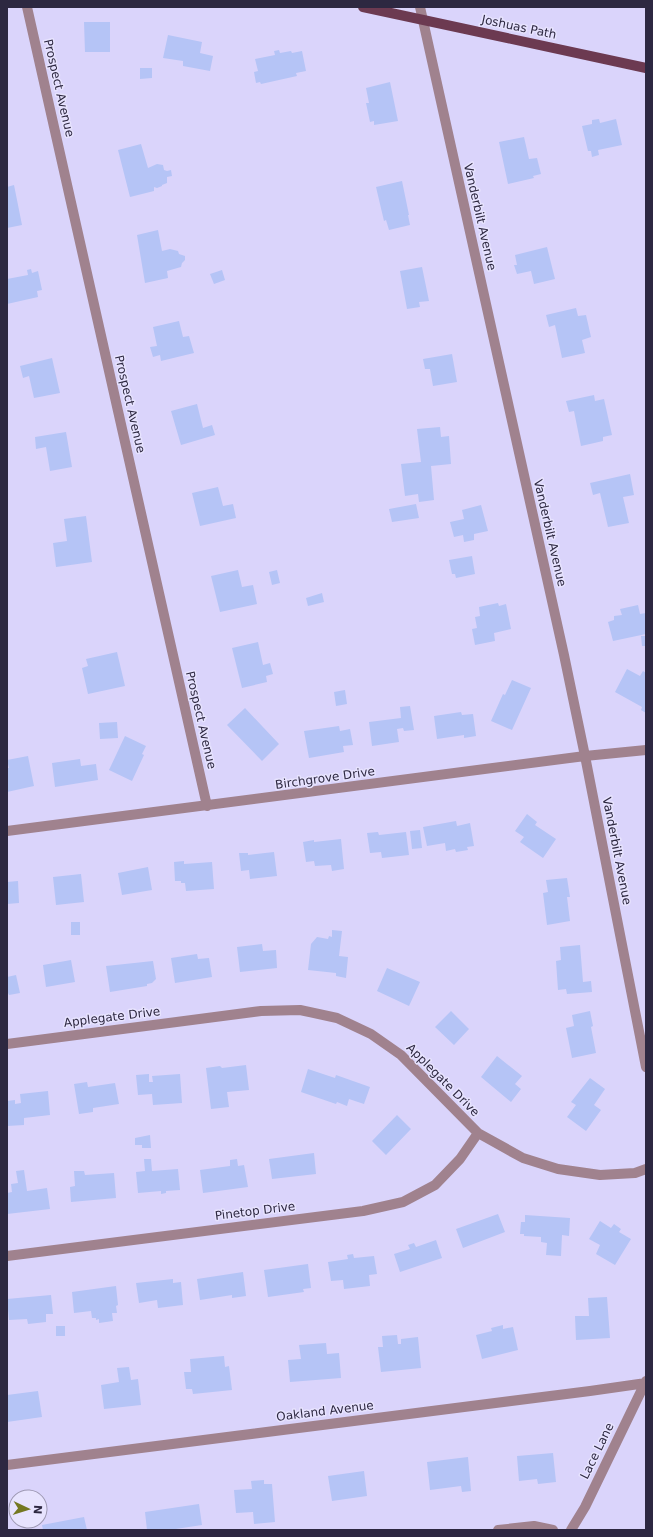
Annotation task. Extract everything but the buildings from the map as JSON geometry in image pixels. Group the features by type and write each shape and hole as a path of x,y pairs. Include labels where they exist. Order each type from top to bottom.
{"main road":[{"name":"Joshuas Path","path":"363,7 646,68"}],"street":[{"name":"Prospect Avenue","path":"27,7 207,806"},
{"name":"Vanderbilt Avenue","path":"420,7 585,756 646,1067"},
{"name":"Birchgrove Drive","path":"7,831 585,756 646,750"},
{"name":"Applegate Drive","path":"7,1044 261,1011 300,1010 336,1018 371,1034 402,1055 478,1133 523,1158 558,1169 600,1175 635,1173 646,1169"},
{"name":"Pinetop Drive","path":"7,1256 363,1211 403,1202 434,1185 460,1159 478,1133"},
{"name":"Oakland Avenue","path":"7,1465 575,1393 646,1382"},
{"name":"Lace Lane","path":"571,1530 585,1507 646,1382"},
{"path":"498,1530 534,1526 553,1530"}]}
